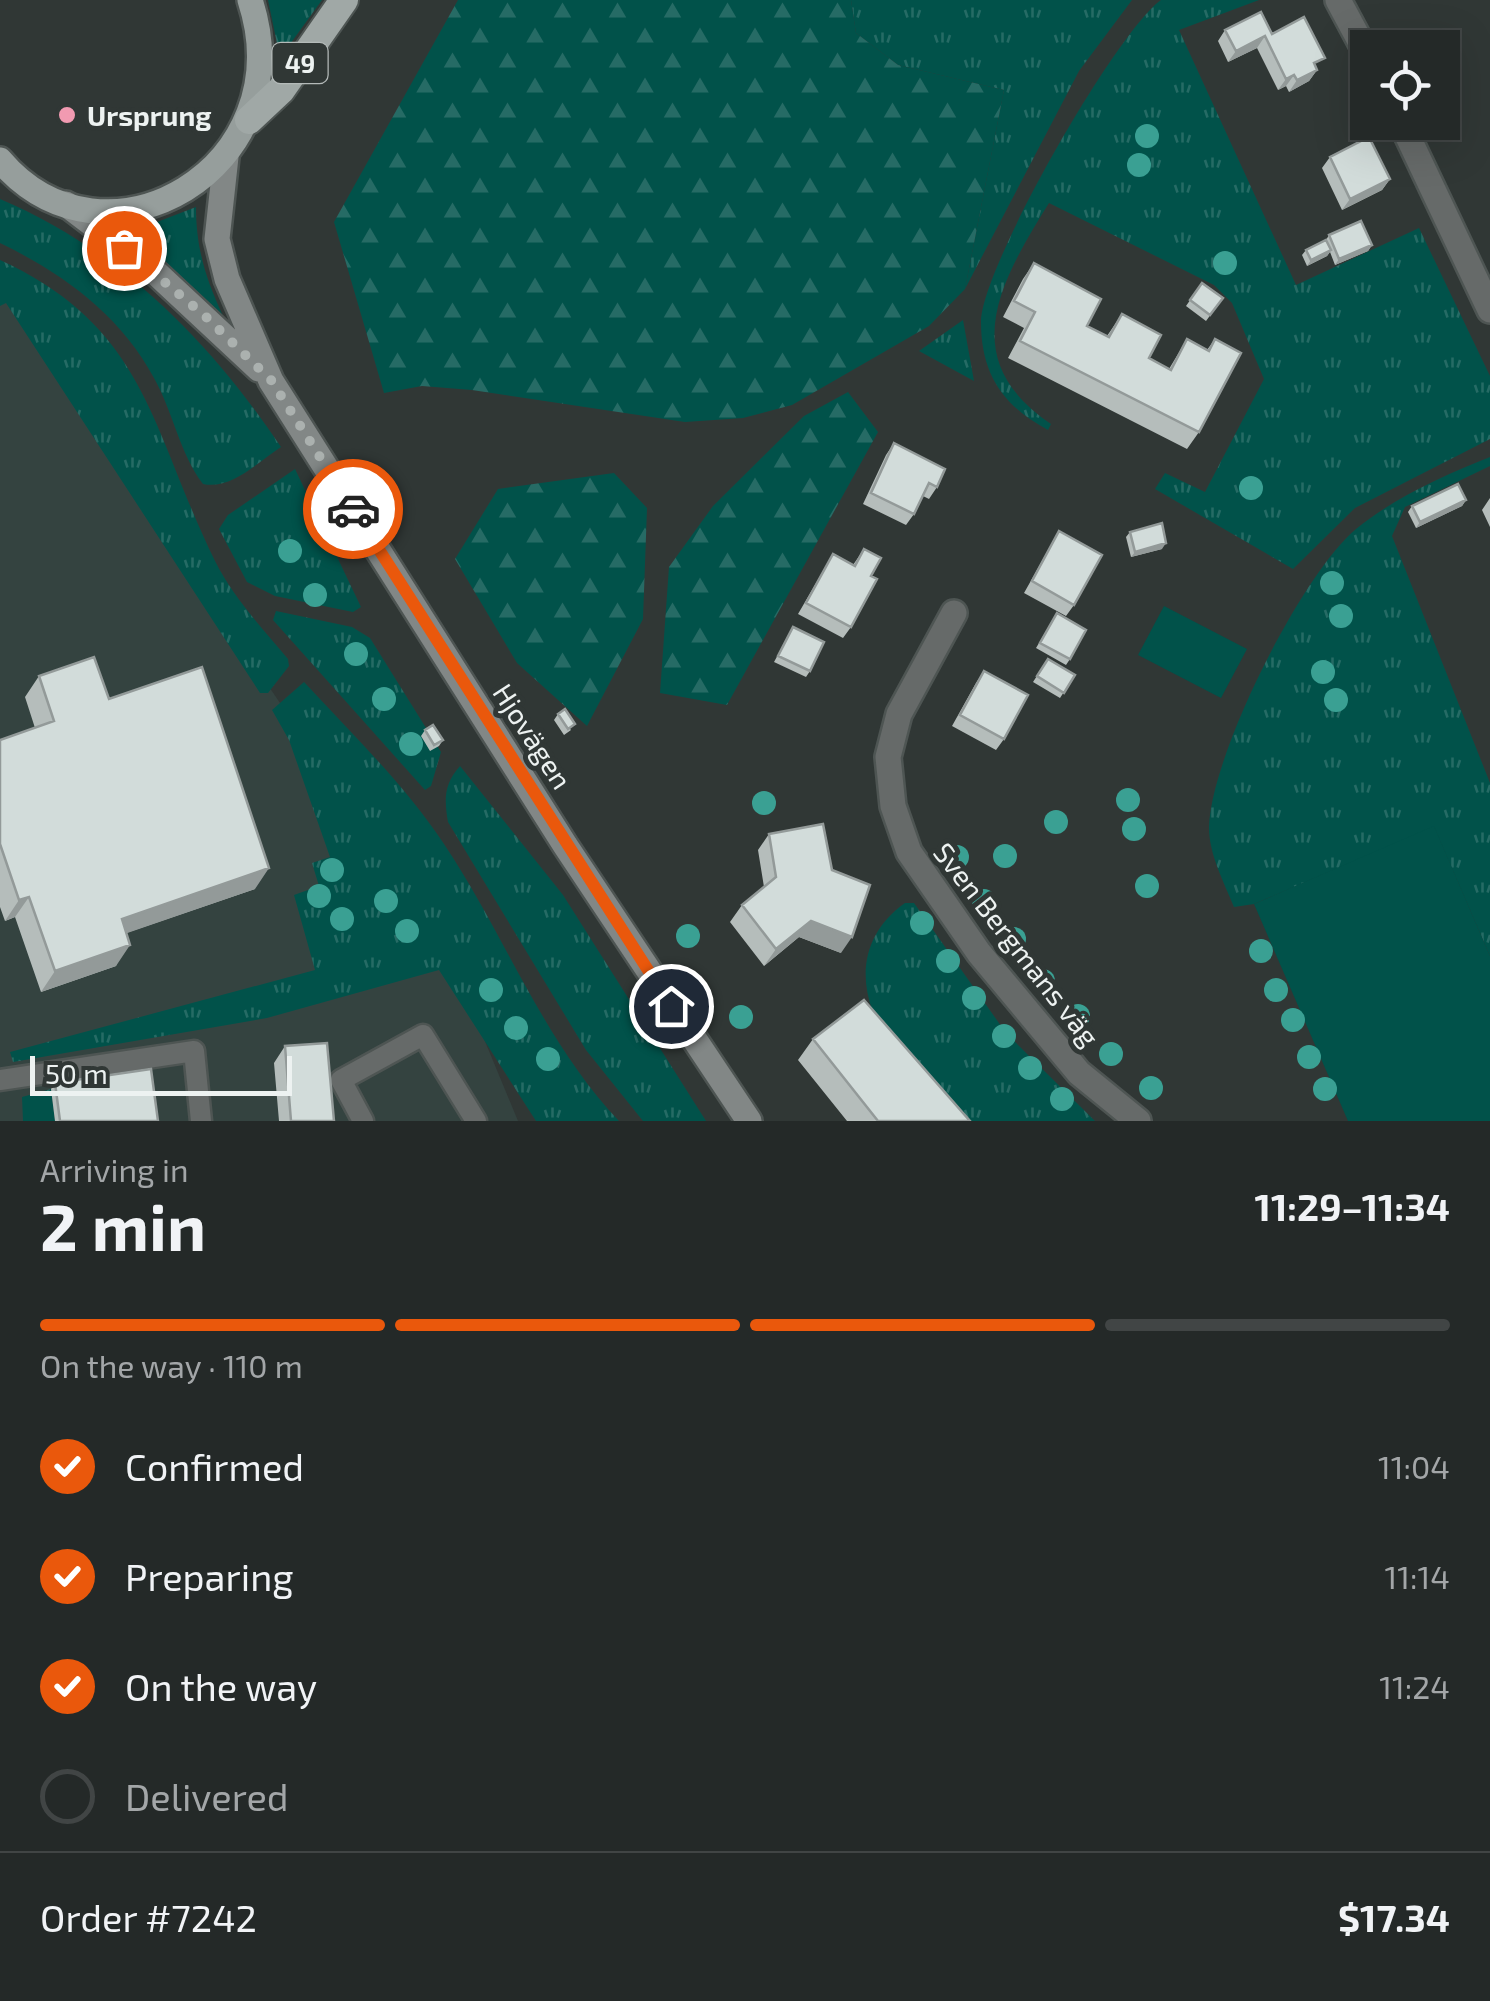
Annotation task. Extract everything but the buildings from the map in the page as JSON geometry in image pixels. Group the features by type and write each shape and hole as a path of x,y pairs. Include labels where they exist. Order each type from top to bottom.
{"highway":[{"name":"49","path":"249,120 281,90 344,0"}],"main road":[{"path":"249,120 262,58 250,0"},
{"name":"49","path":"0,160 31,187 62,201 91,208 151,204 204,178 226,157 249,120"},
{"name":"Hjovägen","path":"226,157 217,239 227,279 271,380 566,844 749,1121"},
{"name":"Hjovägen","path":"62,201 155,272 271,380"}],"street":[{"path":"1338,0 1354,30"},
{"path":"1409,140 1490,310"},
{"path":"0,181 31,187"},
{"name":"Sven Bergmans väg","path":"954,613 899,714 888,757 893,806 909,852 979,952 1078,1073 1138,1121"}],"lane":[{"path":"363,1121 342,1080 422,1035 476,1121"},
{"path":"0,1080 194,1051 201,1121"}],"shaded area":[{"path":"0,288 448,952 518,1121 0,1121"}],"green space":[{"path":"268,0 322,0 280,58"},
{"path":"458,0 851,0 856,33 898,65 1004,90 965,289 929,326 792,405 743,418 685,422 422,386 384,393 334,222"},
{"path":"851,0 1132,0 1079,71 965,289 1004,90 898,65 856,33"},
{"path":"1161,0 1259,0 1179,30 1296,285 1419,228 1490,376 1490,439 1355,508 1293,569 1155,489 1165,473 1205,492 1264,379 1232,303 1214,285 1049,203 1003,291 995,346 1003,373 1021,399 1051,424 1048,430 1007,399 985,357 981,322 987,294 1026,205 1114,56"},
{"path":"0,199 84,244 158,302 224,370 281,447 234,479 203,484 188,460 154,378 125,335 68,283 0,243"},
{"path":"196,207 203,263 223,316 126,234"},
{"path":"0,260 49,287 87,317 116,351 139,387 222,574 288,659 289,666 268,693 260,693 6,303 0,306"},
{"path":"963,320 974,381 919,351"},
{"path":"848,392 878,432 727,705 660,693 669,567 713,506 804,416"},
{"path":"1490,457 1490,466 1405,507 1392,536 1490,783 1490,956 1434,827 1254,904 1234,907 1212,848 1209,827 1214,795 1242,713 1286,625 1334,552 1356,529 1420,488"},
{"path":"295,469 361,607 353,612 275,596 247,582 219,529 228,515"},
{"path":"614,473 647,508 643,619 587,726 517,663 455,559 498,489"},
{"path":"1164,606 1247,649 1221,698 1138,655"},
{"path":"276,611 352,627 370,638 441,752 431,786 425,790 273,620"},
{"path":"304,682 429,822 568,1057 619,1121 536,1121 439,970 267,1018 13,1062 10,1052 315,970 294,895 319,886 312,863 330,857 289,740 272,710"},
{"path":"460,766 563,895 706,1121 643,1121 586,1050 448,822 446,792"},
{"path":"1434,826 1490,956 1490,1121 1348,1121 1254,904"},
{"path":"905,903 914,903 1006,1033 1095,1121 966,1121 873,1012 868,996 866,966 874,938"},
{"path":"51,1089 55,1121 23,1121 22,1097"}],"way so far":[{"path":"124,248 205,316 271,380 353,509"}],"place":[{"name":"Ursprung","path":"67,115"}],"route":[{"path":"353,509 671,1006"}]}
